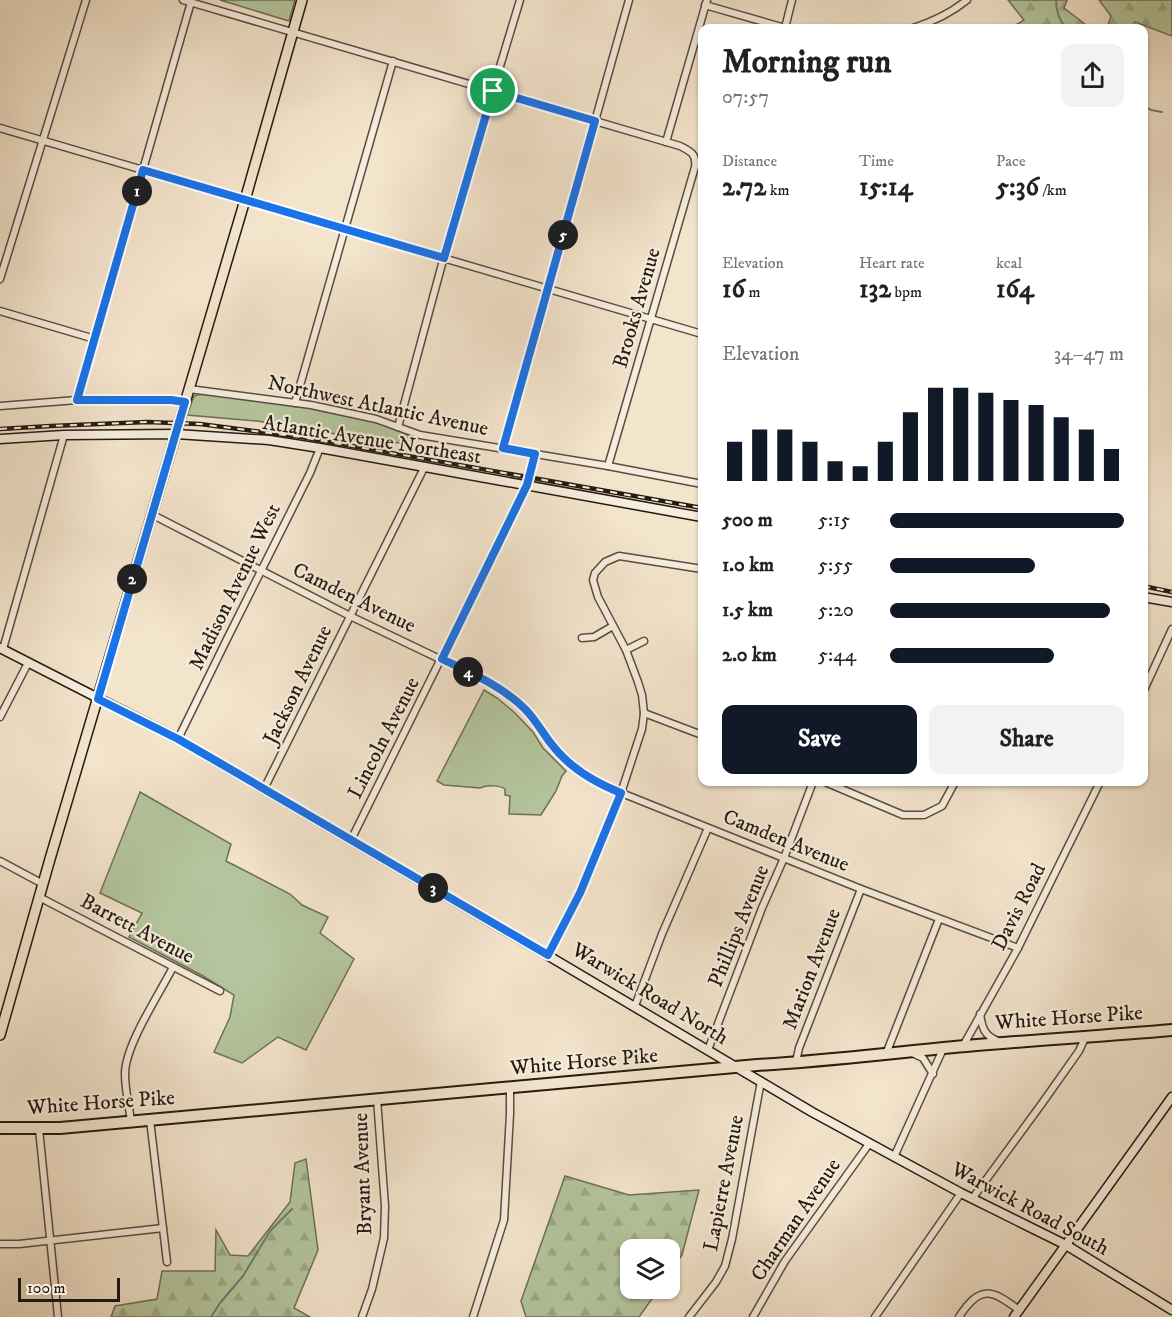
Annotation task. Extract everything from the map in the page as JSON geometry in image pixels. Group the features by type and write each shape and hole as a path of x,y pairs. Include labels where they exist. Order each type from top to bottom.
{"highway":[{"name":"White Horse Pike","path":"0,1128 39,1129 150,1120 963,1046 1172,1030"}],"main road":[{"path":"0,1035 302,0"}],"street":[{"path":"0,279 86,0"},
{"path":"183,0 666,142 698,31"},
{"path":"398,427 444,258 520,0"},
{"path":"503,448 629,0"},
{"path":"786,24 792,0"},
{"path":"927,24 967,0"},
{"path":"77,400 191,2"},
{"path":"700,24 706,3 772,24"},
{"path":"296,403 393,62"},
{"path":"0,128 698,333"},
{"name":"Brooks Avenue","path":"608,466 695,167 695,158 689,151 666,142"},
{"path":"0,311 95,339"},
{"name":"Northwest Atlantic Avenue","path":"189,389 349,412 420,435 698,483"},
{"path":"0,406 77,400 185,402"},
{"name":"Atlantic Avenue Northeast","path":"0,439 64,435 176,434 269,440 698,516"},
{"path":"64,435 1,649 98,699"},
{"name":"Madison Avenue West","path":"178,739 310,473 320,448"},
{"name":"Lincoln Avenue","path":"351,840 527,485 535,454"},
{"name":"Jackson Avenue","path":"264,789 424,466"},
{"name":"Camden Avenue","path":"151,514 350,616 494,685 527,710 554,748 568,762 584,774 621,793 861,889 1018,948"},
{"path":"548,955 580,893 621,793 642,729 644,713 640,689 626,650 598,597 593,580 605,562 619,556 698,568"},
{"path":"1148,598 1172,602"},
{"path":"582,638 594,638 613,626"},
{"path":"1148,681 1172,629"},
{"path":"626,650 644,641"},
{"path":"0,717 28,663"},
{"name":"Warwick Road North","path":"98,699 178,739 869,1144"},
{"path":"644,713 698,733"},
{"name":"Phillips Avenue","path":"708,1050 811,786"},
{"path":"834,786 903,815 924,815 942,806 953,786"},
{"name":"Davis Road","path":"963,1046 1018,948 1098,786"},
{"path":"635,1006 662,934 708,828"},
{"path":"0,861 43,884"},
{"name":"Marion Avenue","path":"795,1063 861,889"},
{"name":"Barrett Avenue","path":"39,897 220,991"},
{"path":"886,1054 939,919"},
{"path":"131,1121 125,1076 126,1060 138,1031 173,967"},
{"path":"980,1014 984,1031 992,1039 1004,1043"},
{"path":"972,1199 1079,1051 1085,1038"},
{"path":"894,1157 943,1049"},
{"path":"909,1052 923,1058 933,1074"},
{"name":"Lapierre Avenue","path":"692,1316 725,1266 736,1219 761,1081"},
{"path":"473,1317 504,1220 510,1088"},
{"path":"959,1317 974,1298 988,1294 999,1296 1016,1314 1172,1096"},
{"name":"Bryant Avenue","path":"362,1317 384,1238 385,1206 377,1099"},
{"path":"150,1120 166,1262"},
{"path":"39,1129 58,1317"},
{"name":"Warwick Road South","path":"869,1144 972,1199 1066,1245 1172,1310"},
{"name":"Charman Avenue","path":"753,1317 785,1260 869,1144"},
{"path":"875,1317 961,1193"},
{"path":"0,1244 51,1241 163,1228"}],"green space":[{"path":"220,0 295,0 289,21"},
{"path":"1008,0 1067,0 1064,8 1085,24 1018,24 1024,20"},
{"path":"1099,0 1172,0 1172,36 1148,27 1148,24 1135,22 1134,24 1108,24 1111,16"},
{"path":"202,394 349,414 376,420 412,437 411,444 378,441 257,421 187,415 194,396"},
{"path":"484,690 515,713 533,732 543,748 566,771 541,815 509,814 510,796 505,795 505,789 502,788 444,785 437,781"},
{"path":"140,792 231,844 226,861 290,894 302,905 328,917 320,933 354,959 306,1050 278,1037 242,1063 214,1052 230,1017 234,995 129,937 142,913 100,893"},
{"path":"306,1159 318,1250 294,1308 310,1317 111,1317 115,1306 157,1299 162,1271 215,1271 216,1230 230,1255 248,1256 290,1202 295,1163"},
{"path":"565,1176 629,1195 699,1190 680,1258 680,1239 620,1239 620,1299 652,1299 639,1317 526,1317 521,1301"}],"waterway":[{"path":"1056,0 1058,16 1063,24"},
{"path":"1148,108 1162,112"},
{"path":"211,1317 243,1276 270,1231 292,1209"}],"railway":[{"path":"0,429 147,422 200,424 301,437 698,507"},
{"path":"1148,587 1172,592"}],"route":[{"path":"493,91 595,121 503,448 535,454 527,485 442,659 494,685 512,697 527,710 554,748 568,762 584,774 621,793 580,893 548,955 178,739 98,699 185,402 77,400 143,170 444,258 493,91"}]}
